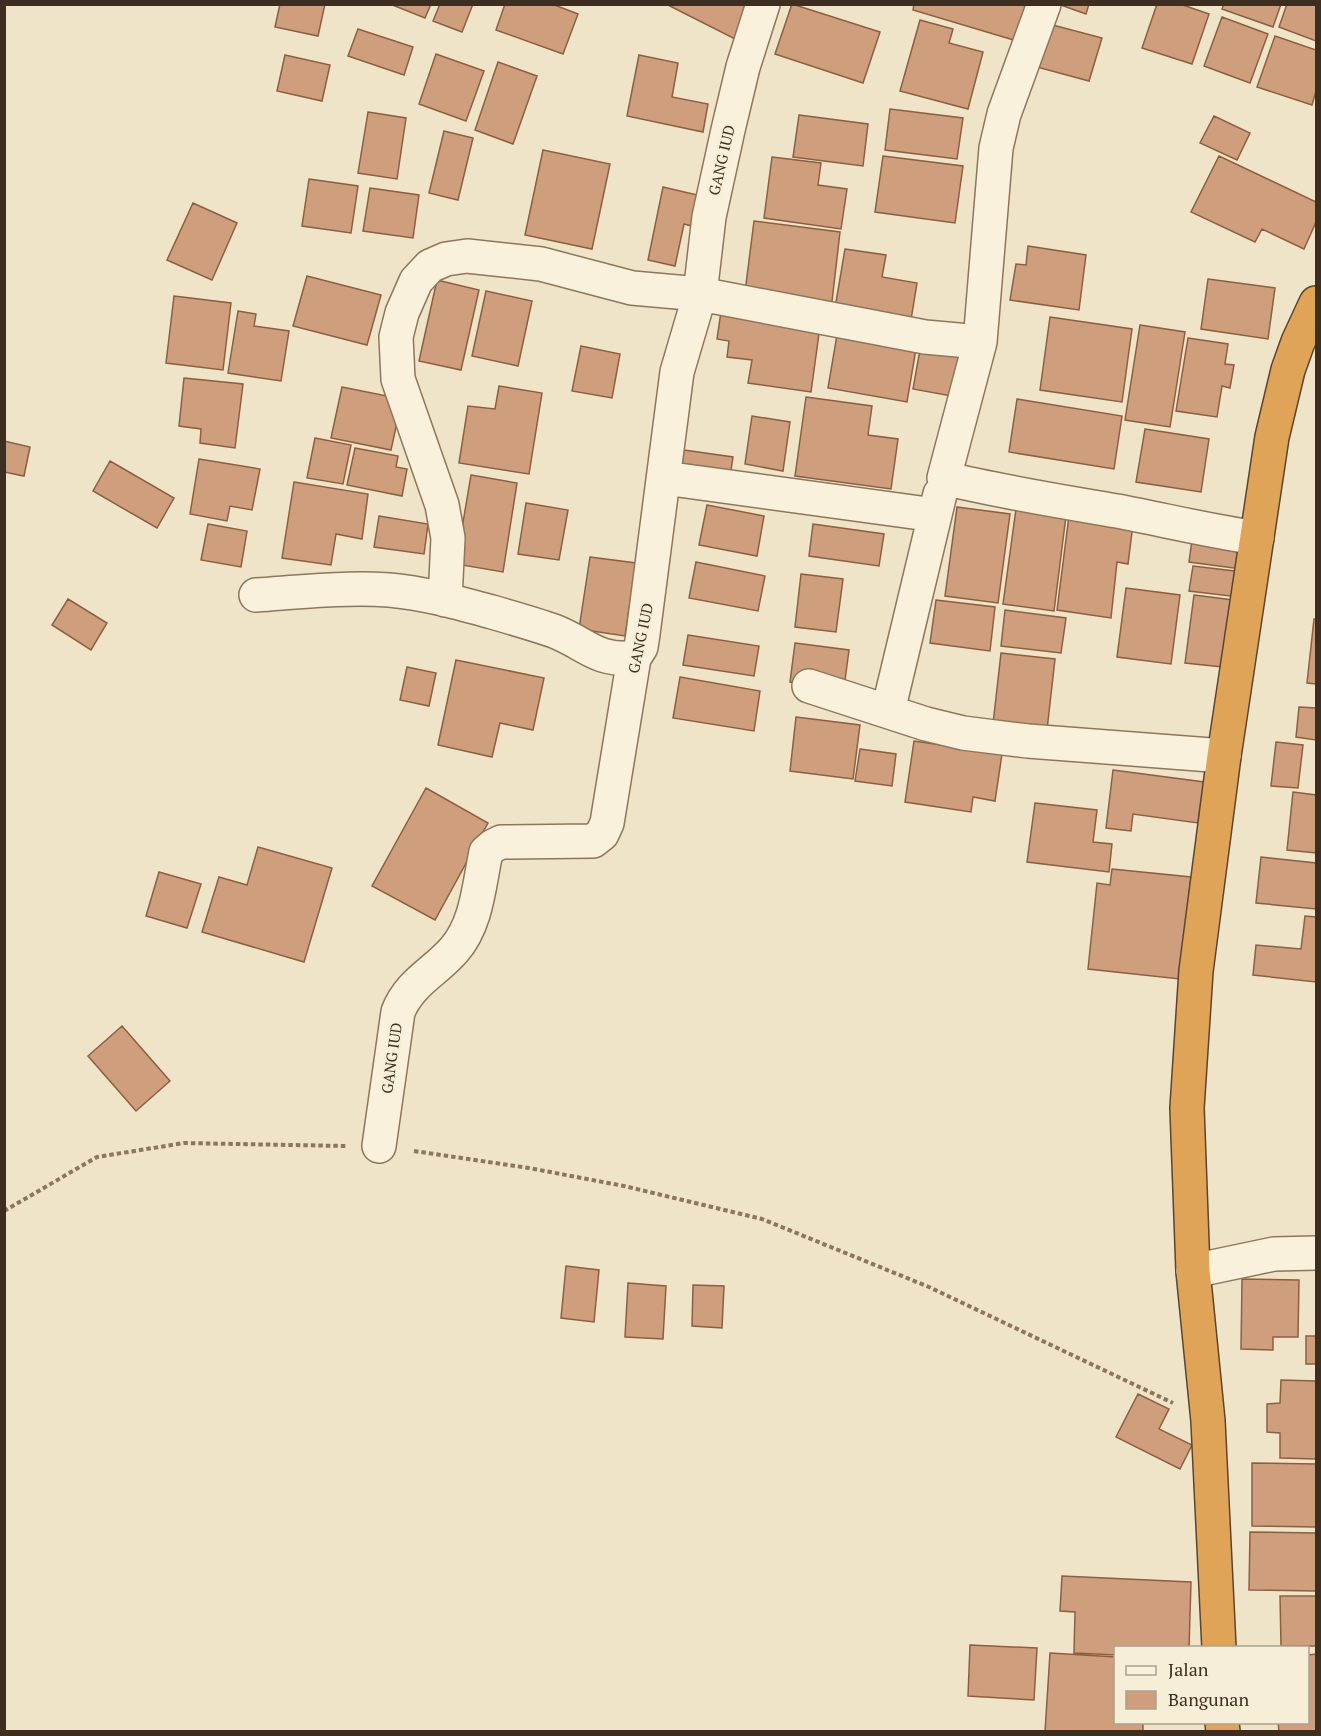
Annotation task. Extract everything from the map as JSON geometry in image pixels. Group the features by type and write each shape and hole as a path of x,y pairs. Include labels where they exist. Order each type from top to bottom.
{"highway":[{"path":"1219,1646 1208,1420 1193,1271 1187,1108 1196,971 1224,756 1272,437 1288,370 1298,342 1317,303"}],"street":[{"name":"GANG IUD","path":"380,1146 398,1012 403,999 412,987 453,951 461,941 470,924 486,852 501,842 593,841 602,834 607,822 634,658 641,647 677,372 700,294 709,217 728,130 743,67 763,4"},
{"path":"888,711 944,478 980,342 996,148 1004,114 1044,4"},
{"path":"445,600 448,538 442,505 398,379 396,362 396,337 402,313 416,281 430,266 446,259 467,256 541,264 632,288 700,294 902,333 980,342"},
{"path":"664,478 935,515"},
{"path":"944,478 1213,532 1257,538"},
{"path":"256,595 333,589 390,590 494,612 555,632 600,656 617,659 634,658"},
{"path":"809,686 926,724 963,733 1028,741 1224,756"},
{"path":"1193,1271 1274,1254 1317,1253"}],"path":[{"path":"4,1211 97,1157 184,1143 380,1146 529,1168 624,1186 762,1219 929,1287 1208,1420"}],"building":[{"path":"280,4 325,4 318,36 275,27"},
{"path":"390,4 431,4 425,18"},
{"path":"440,4 473,4 462,32 433,21"},
{"path":"505,4 552,4 578,14 563,54 496,30"},
{"path":"666,4 748,4 735,39"},
{"path":"792,4 880,32 863,83 775,54"},
{"path":"914,4 1027,4 1017,41 913,10"},
{"path":"1058,4 1089,4 1086,14"},
{"path":"1157,4 1180,4 1209,14 1192,64 1142,48"},
{"path":"1224,4 1281,4 1273,27 1222,9"},
{"path":"1287,4 1316,4 1316,41 1279,27"},
{"path":"1222,17 1268,34 1250,83 1204,66"},
{"path":"920,20 953,29 949,43 983,52 968,109 900,91"},
{"path":"1049,24 1102,38 1089,81 1037,67"},
{"path":"358,29 413,47 404,75 348,56"},
{"path":"1275,36 1316,50 1316,91 1312,105 1257,87"},
{"path":"436,54 484,71 466,121 419,104"},
{"path":"285,55 330,65 322,101 277,91"},
{"path":"639,55 678,63 672,97 708,104 703,132 627,116"},
{"path":"498,62 537,76 513,144 475,130"},
{"path":"890,109 963,118 957,159 885,150"},
{"path":"368,112 406,118 397,179 358,173"},
{"path":"799,115 868,124 863,166 793,157"},
{"path":"1214,116 1250,133 1237,160 1200,143"},
{"path":"444,131 473,138 458,200 429,193"},
{"path":"543,150 610,164 592,249 525,235"},
{"path":"883,156 963,166 955,223 875,212"},
{"path":"1219,156 1316,202 1316,222 1304,249 1262,229 1255,242 1191,212"},
{"path":"772,157 821,163 818,185 847,189 841,229 764,218"},
{"path":"309,179 358,186 351,233 302,226"},
{"path":"663,187 706,197 699,228 684,224 675,266 648,260"},
{"path":"370,188 419,195 413,238 363,231"},
{"path":"193,203 237,223 212,280 167,260"},
{"path":"754,221 840,232 831,310 744,300"},
{"path":"1028,246 1086,255 1079,310 1010,300 1016,264 1026,265"},
{"path":"845,249 886,255 882,277 917,283 910,326 834,314"},
{"path":"307,276 381,295 367,345 293,326"},
{"path":"1208,279 1275,288 1268,339 1201,329"},
{"path":"437,280 479,290 461,370 419,361"},
{"path":"486,291 532,301 518,366 472,356"},
{"path":"174,296 231,303 223,370 166,363"},
{"path":"722,305 821,319 811,392 748,383 752,360 727,357 729,341 717,339"},
{"path":"238,311 256,314 254,326 289,331 281,381 228,373"},
{"path":"1050,317 1132,329 1122,402 1040,390"},
{"path":"1140,325 1185,332 1170,427 1125,420"},
{"path":"838,329 917,343 907,402 828,388"},
{"path":"1188,338 1228,344 1225,364 1234,365 1230,388 1222,386 1217,417 1176,411"},
{"path":"921,344 970,353 962,398 913,389"},
{"path":"581,346 620,354 612,398 572,391"},
{"path":"184,378 243,384 235,448 200,443 201,429 179,426"},
{"path":"499,386 542,393 529,474 459,463 468,406 495,409"},
{"path":"342,387 402,399 391,450 331,438"},
{"path":"806,397 872,406 868,435 898,439 891,489 795,476"},
{"path":"1017,399 1122,416 1114,469 1009,452"},
{"path":"752,416 790,422 783,471 745,464"},
{"path":"1145,429 1209,439 1201,492 1136,482"},
{"path":"315,438 351,445 343,484 307,478"},
{"path":"4,441 30,447 24,476 4,472"},
{"path":"355,448 398,456 396,467 407,469 402,496 347,485"},
{"path":"684,450 733,457 729,483 680,475"},
{"path":"199,459 260,469 252,510 230,506 227,521 190,514"},
{"path":"110,461 174,498 157,528 93,491"},
{"path":"471,475 517,483 503,572 456,564"},
{"path":"294,482 368,494 362,539 336,534 331,565 282,558"},
{"path":"526,503 568,510 559,560 518,554"},
{"path":"707,505 764,516 757,556 699,545"},
{"path":"957,507 1010,514 998,603 945,596"},
{"path":"1070,508 1134,516 1128,564 1117,562 1111,618 1057,610"},
{"path":"1016,509 1066,516 1054,611 1003,604"},
{"path":"379,516 428,524 424,554 374,547"},
{"path":"208,524 247,531 241,567 201,560"},
{"path":"813,524 884,534 879,566 809,556"},
{"path":"1193,532 1245,539 1241,569 1189,562"},
{"path":"590,557 636,563 625,636 579,629"},
{"path":"696,562 765,576 758,611 689,598"},
{"path":"1193,566 1243,572 1239,597 1189,591"},
{"path":"801,574 843,579 836,632 795,627"},
{"path":"1126,588 1180,595 1171,664 1117,657"},
{"path":"1194,595 1241,601 1232,668 1185,663"},
{"path":"68,599 107,623 91,650 52,625"},
{"path":"936,600 995,607 990,651 930,643"},
{"path":"1005,610 1066,618 1061,653 1001,646"},
{"path":"1314,619 1316,619 1316,684 1307,683"},
{"path":"688,635 759,646 754,676 683,665"},
{"path":"795,643 849,650 844,688 790,682"},
{"path":"1001,653 1055,659 1047,730 993,724"},
{"path":"456,660 544,678 533,730 500,723 492,757 438,745"},
{"path":"407,667 436,673 429,706 400,700"},
{"path":"680,677 760,691 754,731 673,718"},
{"path":"1299,707 1316,708 1316,740 1296,737"},
{"path":"796,717 860,725 853,779 790,771"},
{"path":"914,741 1002,754 995,801 973,797 971,812 905,802"},
{"path":"1276,742 1303,745 1298,788 1271,786"},
{"path":"860,749 896,754 892,786 855,781"},
{"path":"1113,770 1204,782 1198,823 1133,814 1131,831 1106,828"},
{"path":"426,788 488,823 435,920 372,886"},
{"path":"1293,792 1316,795 1316,853 1287,850"},
{"path":"1035,803 1097,810 1093,842 1112,844 1109,872 1027,862"},
{"path":"258,847 332,868 304,962 202,932 219,877 247,885"},
{"path":"1261,857 1316,863 1316,909 1256,903"},
{"path":"1112,869 1191,877 1180,979 1088,969 1097,883 1110,885"},
{"path":"159,872 201,884 187,928 146,916"},
{"path":"1305,916 1316,917 1316,982 1253,975 1256,945 1301,949"},
{"path":"122,1026 170,1081 136,1111 88,1056"},
{"path":"566,1266 599,1270 594,1322 561,1318"},
{"path":"1242,1279 1299,1280 1298,1337 1273,1337 1273,1350 1241,1349"},
{"path":"628,1283 666,1286 663,1339 625,1337"},
{"path":"693,1285 724,1286 722,1328 692,1326"},
{"path":"1306,1336 1316,1336 1316,1364 1306,1364"},
{"path":"1281,1380 1316,1381 1316,1459 1280,1458 1280,1433 1267,1432 1267,1404 1280,1403"},
{"path":"1138,1394 1169,1409 1159,1429 1192,1445 1180,1469 1116,1437"},
{"path":"1252,1463 1316,1464 1316,1527 1252,1526"},
{"path":"1250,1532 1316,1533 1316,1591 1249,1590"},
{"path":"1062,1576 1191,1582 1189,1646 1114,1646 1114,1655 1074,1653 1075,1612 1060,1611"},
{"path":"1280,1596 1316,1596 1316,1646 1281,1646"},
{"path":"970,1645 1037,1648 1034,1700 968,1696"},
{"path":"1050,1653 1114,1657 1114,1724 1143,1724 1143,1732 1045,1732"},
{"path":"1316,1654 1316,1732 1279,1732 1278,1724 1309,1724 1309,1655"}]}
